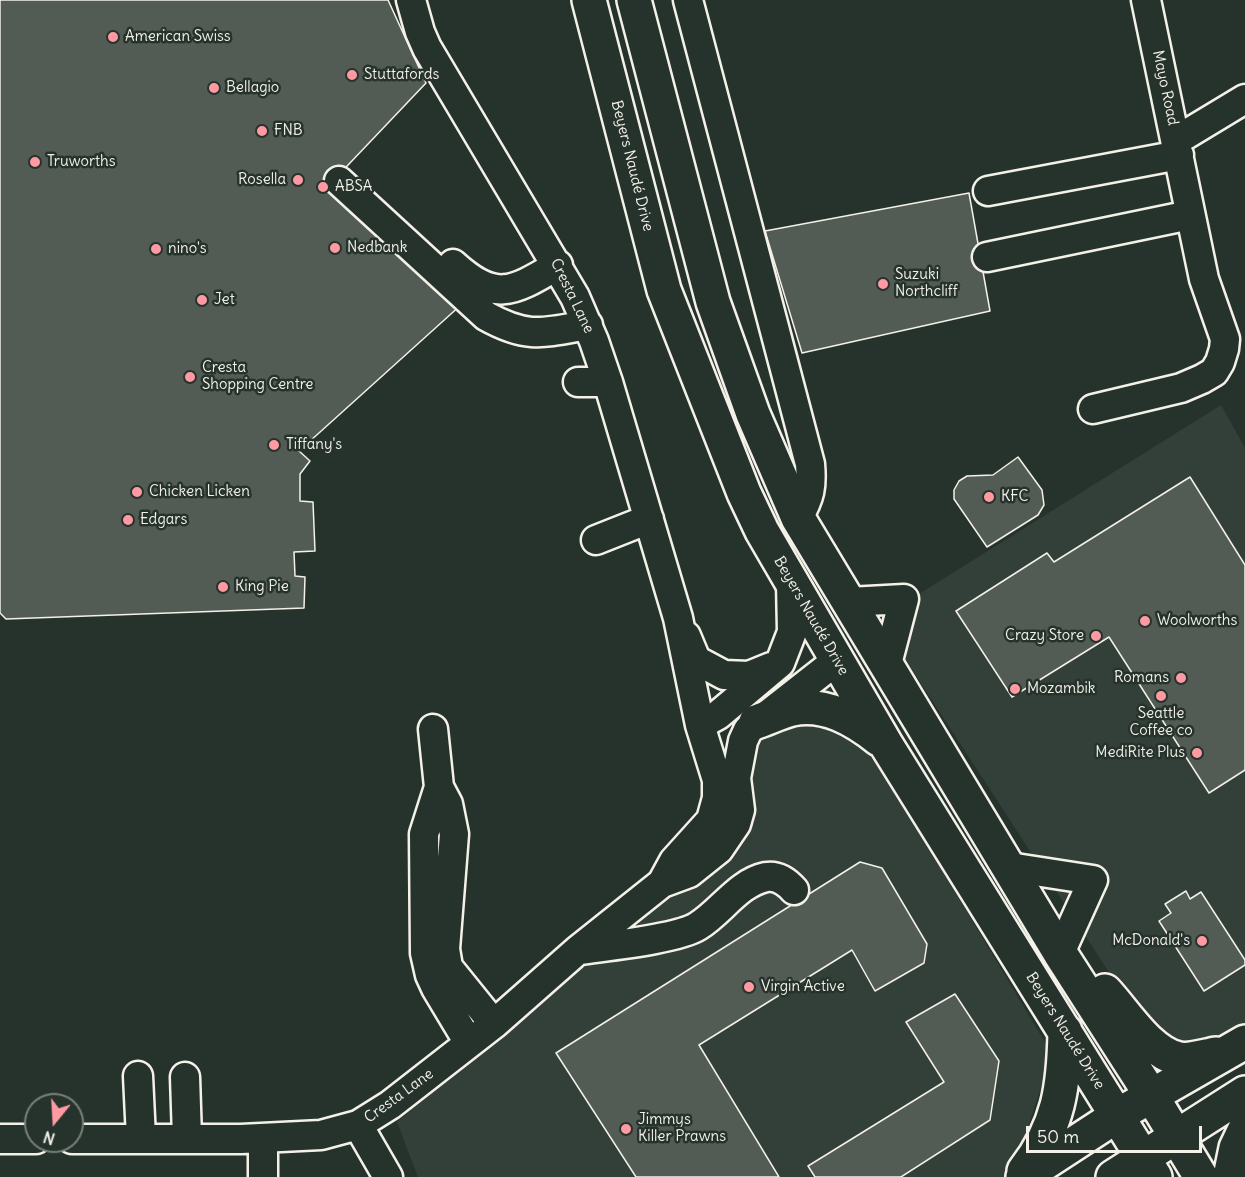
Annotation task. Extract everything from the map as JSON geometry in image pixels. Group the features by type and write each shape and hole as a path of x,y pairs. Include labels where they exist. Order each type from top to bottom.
{"main road":[{"name":"Beyers Naudé Drive","path":"589,0 664,290 744,493 762,531 887,746 1149,1168"},
{"path":"634,0 713,302 753,414 798,518 1063,958 1201,1177"},
{"path":"798,518 793,533 796,552 842,635 842,647 836,661"},
{"path":"756,722 793,709 824,709 859,723 887,746"},
{"path":"1063,958 1105,992 1139,1031 1165,1054 1182,1059 1237,1047"},
{"path":"1021,1177 1050,1131 1058,1107 1064,1071 1065,1031"},
{"path":"1021,1177 1151,1095 1237,1047"},
{"path":"1113,1177 1149,1168 1176,1137 1245,1093"},
{"path":"1230,1177 1236,1148 1245,1129"}],"street":[{"name":"Cresta Lane","path":"84,1139 263,1138 321,1135 358,1125 390,1105 469,1043 578,950 654,890 689,873 719,849 735,824 740,810 736,778 709,720 608,382 588,325 558,265 427,48 411,0"},
{"path":"688,0 810,464 812,484 807,502 798,518"},
{"name":"Mayo Road","path":"1093,409 1181,388 1202,379 1214,372 1220,362 1225,339 1211,305 1204,279 1146,0"},
{"path":"988,191 1180,158 1245,99"},
{"path":"558,265 531,281 509,290 492,290 465,275 344,176 486,316 506,327 528,333 546,333 588,325"},
{"path":"987,257 1190,215"},
{"path":"578,382 608,382"},
{"path":"596,540 649,519"},
{"path":"709,720 780,663 792,632 791,581"},
{"path":"849,602 904,599 887,664"},
{"name":"Cresta Lane","path":"654,890 674,861 705,828 715,811 717,798 717,780 709,720 696,660 678,618"},
{"path":"696,660 724,675 749,676 780,663"},
{"name":"Cresta Lane","path":"736,778 743,741 748,730 836,661"},
{"path":"433,729 435,800 439,834 438,873 426,902 425,953 430,975 441,998 469,1043"},
{"path":"435,800 448,804 454,834 446,961 448,967 494,1023"},
{"path":"1009,867 1093,880 1063,958"},
{"path":"578,950 665,936 698,927 736,893 759,880 772,877 782,879 794,890"},
{"path":"654,890 673,918 698,927"},
{"path":"138,1076 141,1138"},
{"path":"185,1077 187,1138"},
{"path":"358,1125 388,1177"},
{"path":"263,1138 263,1177"},
{"path":"0,1139 24,1139"}],"shaded area":[{"path":"1221,405 1245,448 1245,1029 1226,1041 1183,1045 1140,1020 879,619"},
{"path":"813,666 856,726 1052,1054 1013,1173 1007,1177 418,1177 397,1122 738,814 739,722"}],"building":[{"name":"Cresta Shopping Centre","path":"0,0 388,0 426,83 330,184 462,304 299,451 310,461 300,474 300,501 313,502 315,551 294,552 295,576 305,577 304,608 6,619 0,613"},
{"name":"Suzuki Northcliff","path":"969,193 990,311 802,353 765,231"},
{"path":"1018,457 1042,490 1044,505 1038,515 987,547 954,499 954,490 959,481 967,476 993,475"},
{"path":"1190,477 1245,565 1245,770 1209,793 1109,637 1012,697 956,611 1047,553 1054,562"},
{"path":"860,862 882,868 927,944 924,963 875,991 852,950 699,1045 779,1177 636,1177 556,1053"},
{"name":"McDonald's","path":"1186,891 1190,899 1201,892 1245,960 1245,965 1204,991 1159,921 1171,913 1165,904"},
{"path":"955,994 999,1061 990,1120 901,1177 815,1177 808,1166 944,1082 906,1022"}],"place":[{"name":"American Swiss","path":"113,37"},
{"name":"Stuttafords","path":"352,75"},
{"name":"Bellagio","path":"214,88"},
{"name":"FNB","path":"262,131"},
{"name":"Truworths","path":"35,162"},
{"name":"Rosella","path":"298,180"},
{"name":"ABSA","path":"323,187"},
{"name":"Nedbank","path":"335,248"},
{"name":"nino's","path":"156,249"},
{"name":"Suzuki Northcliff","path":"883,284"},
{"name":"Jet","path":"202,300"},
{"name":"Cresta Shopping Centre","path":"190,377"},
{"name":"Tiffany's","path":"274,445"},
{"name":"Chicken Licken","path":"137,492"},
{"name":"KFC","path":"989,497"},
{"name":"Edgars","path":"128,520"},
{"name":"King Pie","path":"223,587"},
{"name":"Woolworths","path":"1145,621"},
{"name":"Crazy Store","path":"1096,636"},
{"name":"Romans","path":"1181,678"},
{"name":"Mozambik","path":"1015,689"},
{"name":"Seattle Coffee co","path":"1161,696"},
{"name":"MediRite Plus","path":"1197,753"},
{"name":"McDonald's","path":"1202,941"},
{"name":"Virgin Active","path":"749,987"},
{"name":"Jimmys Killer Prawns","path":"626,1129"}]}
